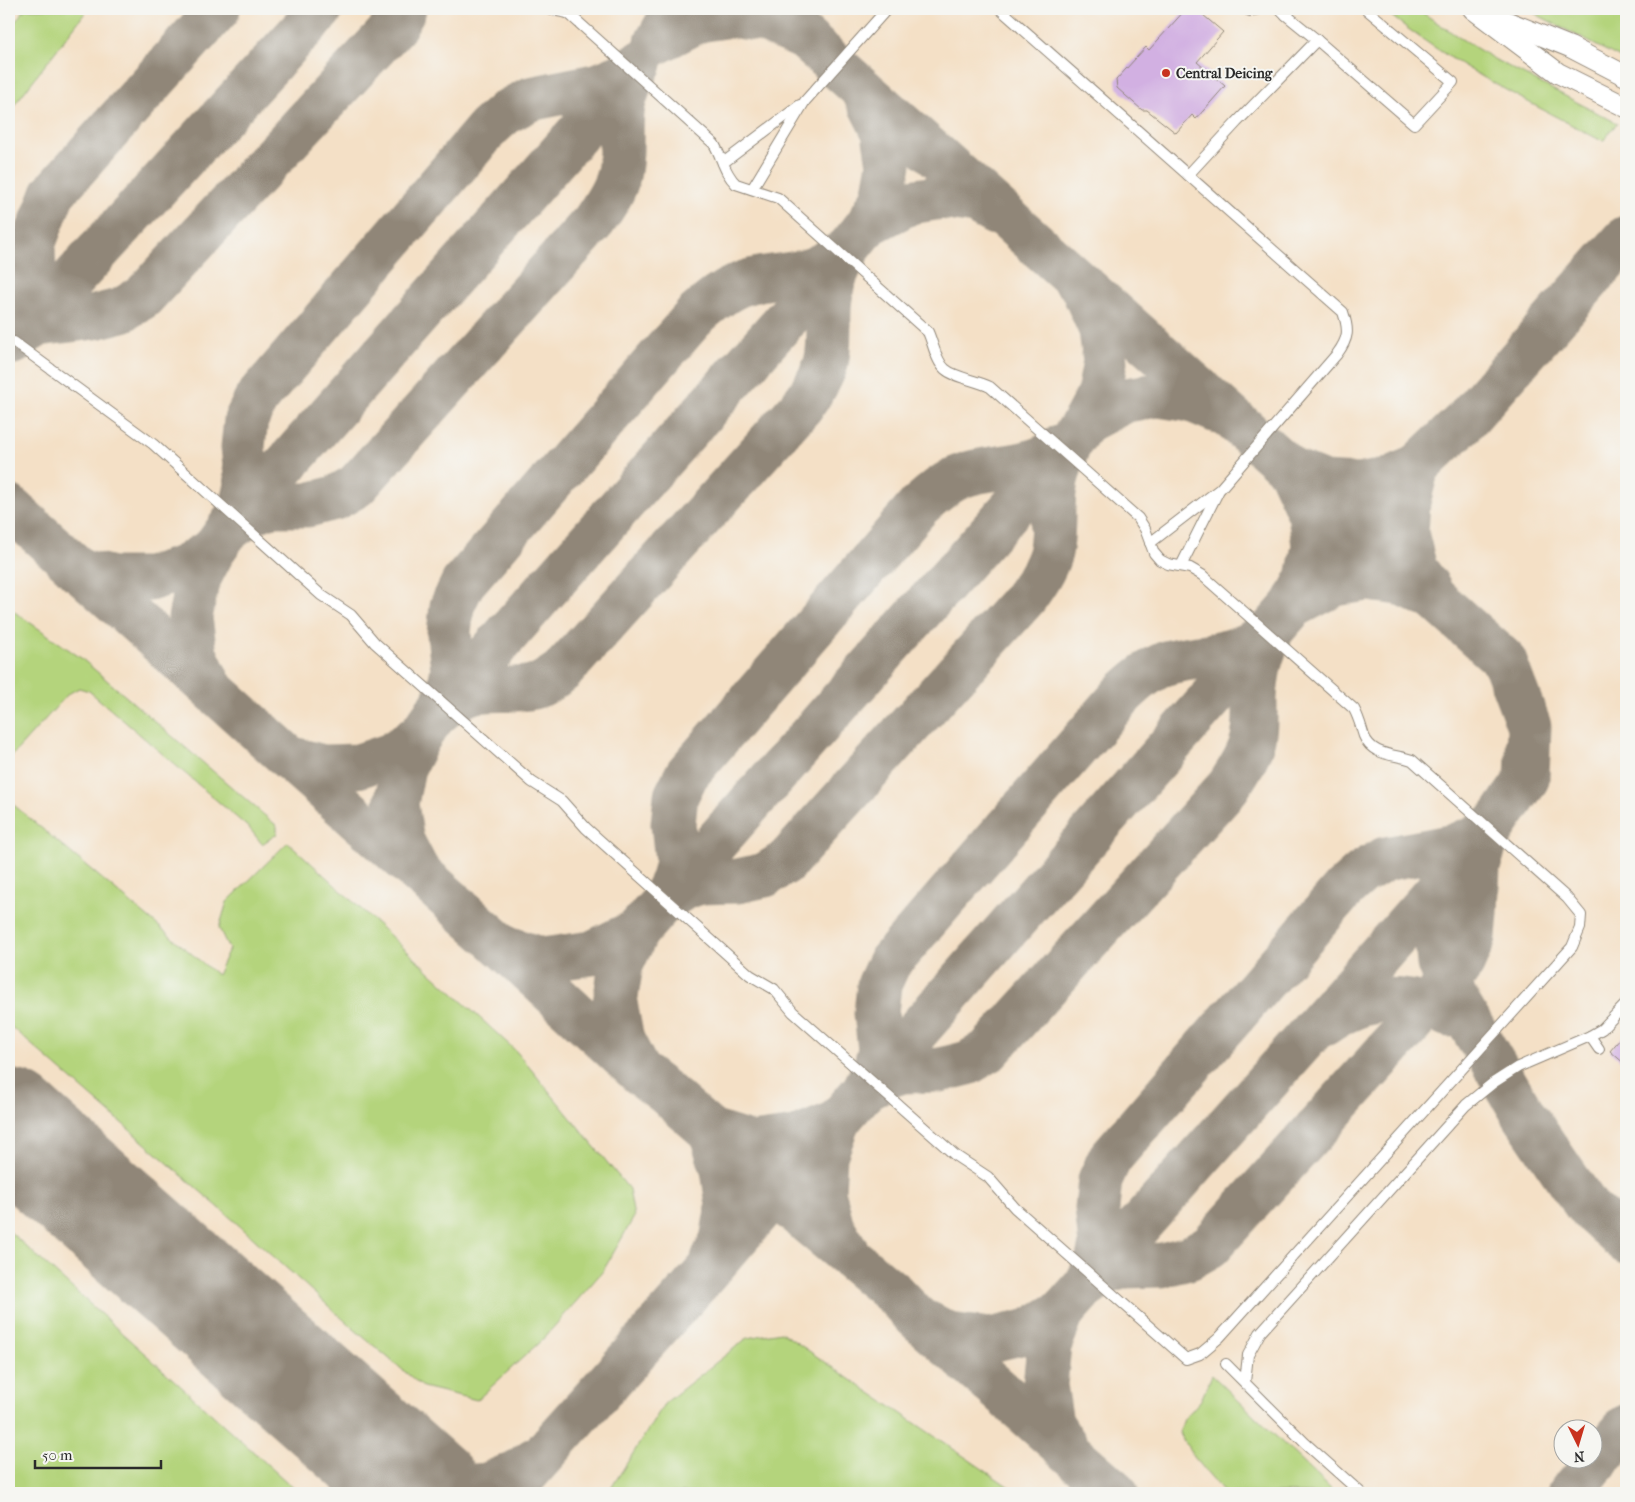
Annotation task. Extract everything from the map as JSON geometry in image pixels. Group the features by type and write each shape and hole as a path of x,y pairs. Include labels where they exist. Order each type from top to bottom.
{"street":[{"path":"1474,9 1570,47 1626,76"},
{"path":"1474,9 1558,73 1626,106"}],"lane":[{"path":"14,342 153,444 321,595 351,615 375,643 532,782 562,801 586,828 608,848 750,975 774,989 793,1012 956,1156 988,1177 1015,1208 1186,1360 1200,1354 1219,1338 1572,947 1580,928 1581,915 1568,898 1412,760 1379,752 1373,748 1365,738 1354,709 1202,575 1190,568 1160,560 1154,553 1138,518 990,387 982,382 944,368 939,361 928,332 778,198 736,184 731,179 714,144 567,11 548,9"},
{"path":"752,189 805,101 887,9"},
{"path":"1000,9 1343,312 1347,323 1346,343 1338,354 1220,488 1150,543"},
{"path":"1246,9 1250,11 1259,9"},
{"path":"1286,11 1414,124 1453,82 1366,9"},
{"path":"1188,175 1236,122 1317,40"},
{"path":"723,163 805,101"},
{"path":"1181,566 1220,488"},
{"path":"1245,1382 1248,1355 1260,1333 1466,1105 1493,1083 1518,1067 1602,1029 1626,1004"},
{"path":"1590,1036 1599,1049"},
{"path":"1226,1364 1305,1442 1361,1493"}],"green space":[{"path":"25,9 88,9 9,112 9,30"},
{"path":"1383,9 1417,9 1494,59 1617,123 1604,140 1598,139 1514,95 1460,63 1433,46"},
{"path":"1526,9 1626,9 1626,61"},
{"path":"9,608 81,658 277,826 277,834 262,844 250,829 89,691 79,688 68,694 9,759"},
{"path":"9,801 217,975 229,949 219,928 227,902 288,842 516,1051 629,1189 634,1217 603,1271 544,1338 477,1400 423,1387 355,1330 232,1219 9,1025"},
{"path":"9,1231 299,1493 9,1493"},
{"path":"781,1332 1018,1493 608,1493 665,1403 747,1338"},
{"path":"1212,1375 1335,1493 1225,1493 1194,1457 1179,1433 1184,1419 1201,1400"}],"building":[{"name":"Central Deicing","path":"1186,9 1196,9 1223,32 1197,62 1225,86 1196,119 1192,115 1176,133 1147,110 1142,110 1117,88 1116,80 1146,47 1149,50"},
{"path":"1626,1032 1626,1065 1610,1051"}],"taxiway":[{"path":"20,334 28,317 34,278 33,245 53,193 218,9"},
{"path":"20,336 321,9"},
{"path":"14,342 39,324 95,317 122,310 143,297 394,27 404,9"},
{"path":"673,9 672,15 657,42 699,20 731,15 764,20 800,36"},
{"path":"772,9 1504,660 1529,726 1527,779 1496,824 1485,844 1478,867 1474,937 1463,962 1449,982 1210,1246 1189,1258 1162,1265 1124,1266 1107,1272 1082,1290"},
{"path":"228,530 253,512 271,505 308,505 335,498 356,486 594,221 608,200 616,182 621,159 623,106 628,89 640,63"},
{"path":"210,686 195,654 190,618 197,582 214,549 234,521 243,503 247,485 243,447 246,420 257,398 488,128 506,112 530,99 599,85 621,76 640,63"},
{"path":"238,519 632,72"},
{"path":"866,96 884,132 889,164 883,197 868,224 910,202 942,197 975,202 995,213"},
{"path":"444,705 848,249 868,224"},
{"path":"509,1493 707,1272 860,1095 1293,606 1417,467 1463,423 1626,238"},
{"path":"434,716 454,701 471,692 534,687 562,671 801,407 815,386 826,363 829,345 829,310 832,286 848,249"},
{"path":"417,870 402,841 396,804 403,768 420,735 441,706 449,689 453,670 449,633 452,606 463,583 696,315 720,295 737,286 753,280 796,274 810,270 848,249"},
{"path":"1082,287 1101,330 1105,362 1099,394 1084,422 1126,400 1158,395 1191,400 1217,411"},
{"path":"636,1067 622,1040 615,1003 621,965 637,931 1072,440 1084,422"},
{"path":"663,899 673,879 677,861 673,824 676,796 687,774 920,505 945,485 962,476 979,471 1031,462 1047,456 1062,446"},
{"path":"665,900 683,888 701,882 738,881 765,875 786,862 1025,598 1043,571 1050,553 1055,487 1058,472 1067,450"},
{"path":"1294,472 1324,484 1358,486 1389,480 1417,467 1408,502 1406,533 1415,569 1429,588"},
{"path":"1292,475 1310,514 1314,546 1308,578 1293,606 1335,584 1367,579 1400,583 1423,594"},
{"path":"9,507 501,945 640,1073 711,1132 774,1194 894,1294 915,1316 1116,1493"},
{"path":"78,570 113,579 149,579 183,568 214,549"},
{"path":"865,1088 875,1068 880,1050 876,1013 879,985 889,963 1123,694 1147,674 1164,664 1214,655 1244,647 1264,635"},
{"path":"867,1089 885,1077 903,1071 940,1070 968,1063 988,1051 1228,787 1245,760 1252,742 1255,726 1257,676 1260,661 1269,639"},
{"path":"289,758 323,767 358,766 391,755 420,735"},
{"path":"1087,1283 1097,1263 1101,1245 1097,1208 1100,1180 1110,1158 1344,889 1362,873 1385,859 1454,846 1477,837 1486,830"},
{"path":"929,1324 950,1335 990,1340 1030,1331 1063,1311 1487,834"},
{"path":"1452,880 1440,900 1436,930 1439,964 1450,990 1524,1115 1569,1181 1588,1208 1626,1242"},
{"path":"502,946 542,960 592,953 637,931"},
{"path":"1324,1024 1355,1007 1385,1000 1416,1003 1449,1015"},
{"path":"713,1259 722,1240 728,1205 723,1170 711,1132 752,1145 796,1139 838,1122"},
{"path":"836,1126 825,1156 823,1192 832,1227 846,1250"},
{"path":"1063,1311 1049,1346 1045,1385 1051,1423 1066,1446"},
{"path":"1570,1493 1626,1427"},
{"path":"391,1464 419,1481 453,1488 487,1485 518,1472 534,1460"}],"runway":[{"path":"9,1126 424,1493"}],"place":[{"name":"Central Deicing","path":"1166,73"}]}
